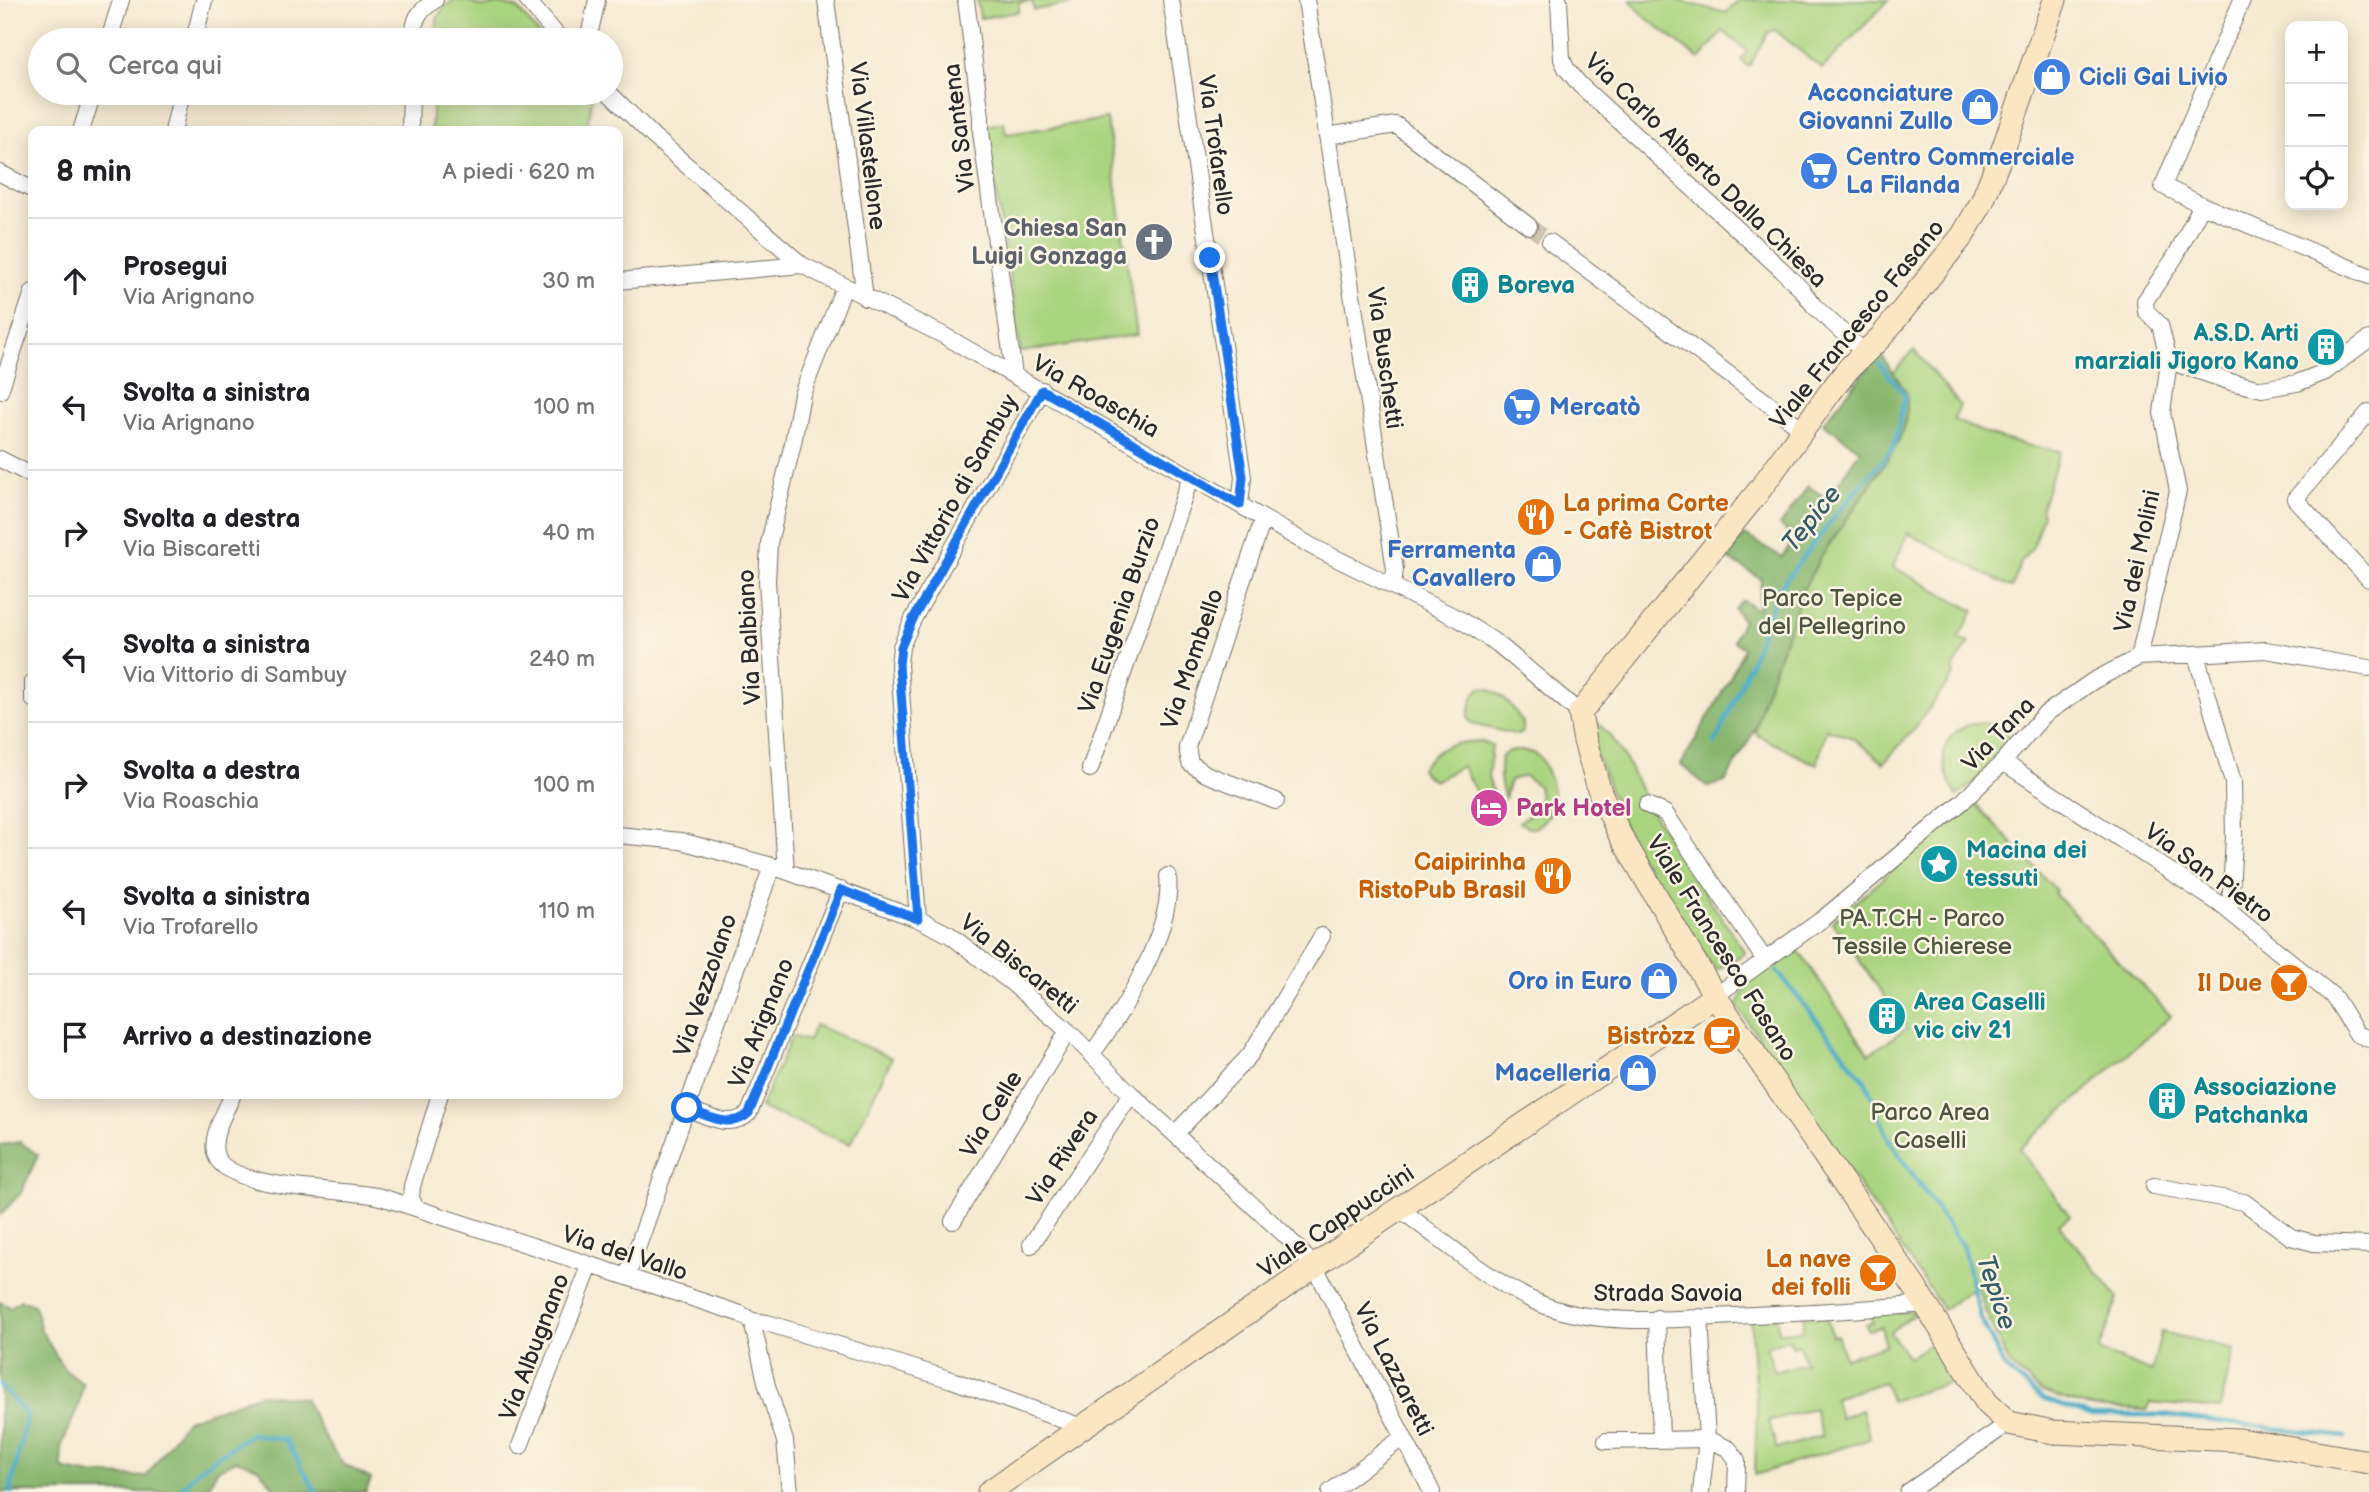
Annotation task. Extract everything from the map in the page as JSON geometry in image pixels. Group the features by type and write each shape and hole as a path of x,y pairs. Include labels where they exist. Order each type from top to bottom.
{"street":[{"path":"113,28 121,0"},
{"path":"197,28 204,0"},
{"path":"414,28 419,11 435,0"},
{"path":"527,0 551,28"},
{"path":"591,28 597,0"},
{"name":"Via Villastellone","path":"825,0 865,298"},
{"name":"Via Santena","path":"966,0 1014,375"},
{"name":"Via Trofarello","path":"1171,0 1243,477 1240,505"},
{"name":"Via Buschetti","path":"1306,0 1395,569 1393,586"},
{"name":"Via Carlo Alberto Dalla Chiesa","path":"1559,0 1562,59 1580,85 1783,271 1814,306 1864,352"},
{"name":"Viale Francesco Fasano","path":"2009,1423 1987,1403 1925,1304 1715,996 1620,835 1600,792 1580,713 1758,492 1831,391 1864,352 1881,337 1962,235 1982,202 2003,152 2055,0"},
{"path":"2242,0 2163,186 2369,276"},
{"path":"83,126 89,105"},
{"path":"174,126 179,105"},
{"path":"410,126 411,105"},
{"name":"Via Roaschia","path":"622,105 673,154 802,265 943,335 1313,547 1459,619 1498,644 1580,713"},
{"path":"1326,136 1396,125 1529,226"},
{"path":"0,173 28,187"},
{"name":"Via dei Molini","path":"2139,657 2178,491 2162,413 2169,361 2160,325 2146,311 2145,301 2175,257 2202,205"},
{"path":"1550,242 1804,430"},
{"path":"623,281 802,265"},
{"name":"Via Balbiano","path":"779,869 766,581 769,543 804,384 844,287"},
{"path":"0,391 28,307"},
{"path":"2169,361 2231,382 2262,389 2297,383 2325,372 2369,339"},
{"name":"Via Vittorio di Sambuy","path":"918,919 899,665 901,647 913,619 1042,390"},
{"path":"2369,412 2295,499 2369,579"},
{"path":"0,459 28,473"},
{"name":"Via Eugenia Burzio","path":"1090,769 1191,476"},
{"name":"Via Mombello","path":"1263,519 1187,747 1190,763 1206,774 1276,801"},
{"name":"Via Tana","path":"1715,996 1824,918 1962,802 2003,762 2044,715 2093,681 2139,657 2266,650 2369,668"},
{"path":"2196,654 2233,782 2234,838 2230,912"},
{"name":"Via San Pietro","path":"2003,762 2104,826 2230,912 2333,997 2357,1034 2369,1039"},
{"path":"1647,805 1665,813 1765,960"},
{"name":"Via Biscaretti","path":"623,835 681,841 779,869 918,919 950,935 1068,1031 1131,1094 1284,1234 1315,1266"},
{"name":"Via Vezzolano","path":"627,1277 687,1108 779,869"},
{"path":"1091,1055 1109,1030 1158,942 1170,895 1168,876"},
{"name":"Via Arignano","path":"687,1108 728,1122 738,1120 749,1113 841,890"},
{"path":"1175,1134 1250,1055 1322,936"},
{"name":"Viale Cappuccini","path":"989,1492 1315,1266 1715,996"},
{"name":"Via Celle","path":"953,1221 1068,1031"},
{"name":"Via Rivera","path":"1031,1245 1131,1094"},
{"name":"Via del Vallo","path":"231,1099 216,1134 216,1156 226,1169 284,1187 375,1195 415,1207 741,1314 752,1321 767,1323 952,1380 1082,1427"},
{"path":"415,1207 411,1198 412,1186 438,1099"},
{"path":"2154,1186 2244,1202 2291,1237 2314,1244 2369,1245"},
{"name":"Strada Savoia","path":"1400,1209 1499,1281 1543,1305 1576,1315 1602,1319 1700,1317 1807,1313 1925,1304"},
{"name":"Via Albugnano","path":"520,1446 590,1266"},
{"name":"Via Lazzaretti","path":"1315,1266 1432,1492"},
{"path":"1700,1317 1707,1438 1701,1492"},
{"path":"1657,1318 1661,1440"},
{"path":"752,1321 767,1386 785,1441 790,1492"},
{"path":"1908,1492 2009,1423 2053,1432 2240,1440 2369,1462"},
{"path":"1330,1492 1404,1437"},
{"path":"1606,1441 1707,1438 1729,1449 1737,1460 1736,1492"},
{"path":"2343,1459 2369,1473"}],"green space":[{"path":"454,0 466,0 481,7 499,4 517,8 534,28 436,28 438,16"},
{"path":"977,0 1070,0 1071,4 1034,10 1032,1 1019,3 1019,12 980,18"},
{"path":"1630,0 1676,0 1726,13 1739,0 1889,0 1822,69 1775,30 1768,32 1749,67 1741,60 1747,51 1723,31 1699,59 1644,16"},
{"path":"432,105 591,105 587,126 431,126"},
{"path":"1107,119 1137,335 1021,352 986,126 1004,122 1006,134"},
{"name":"Parco Tepice del Pellegrino","path":"1914,350 1960,405 1954,420 2006,440 2060,451 2041,509 2043,515 2032,549 2021,561 2012,588 1908,533 1893,567 1974,611 1958,639 1970,643 1954,666 1954,675 1913,730 1884,763 1853,738 1826,729 1817,765 1757,735 1763,699 1798,598 1820,558 1896,447 1905,426 1907,393 1893,373"},
{"path":"1880,353 1906,397 1906,417 1896,447 1820,558 1804,588 1763,699 1756,728 1725,782 1708,787 1681,765 1744,648 1733,641 1743,620 1734,609 1742,600 1758,610 1761,579 1725,556 1745,535 1782,557 1795,538 1780,526 1808,486 1828,499 1860,450 1823,423"},
{"path":"1480,688 1493,691 1505,700 1523,723 1523,731 1518,735 1472,724 1468,718 1470,706"},
{"path":"1593,719 1618,747 1647,805 1745,953 1717,970 1706,958 1629,840 1591,740"},
{"path":"1981,722 2002,731 2018,746 1957,796 1944,761 1948,740 1966,726"},
{"path":"1480,741 1492,746 1488,777 1494,798 1488,814 1462,766 1434,781 1425,775 1421,768 1440,749"},
{"path":"1509,751 1537,755 1551,782 1553,797 1550,810 1542,823 1535,828 1528,828 1519,822 1528,816 1540,799 1538,786 1525,776 1510,780 1505,798 1503,793 1501,761 1502,756"},
{"name":"Parco Area Caselli","path":"1974,802 2056,890 2054,893 2171,1016 2019,1149 2070,1216 2059,1224 2118,1298 2099,1351 2152,1372 2161,1332 2234,1349 2220,1409 2150,1403 2146,1410 2090,1407 2042,1392 2010,1365 1986,1313 1977,1285 1943,1309 1737,1006 1750,977 1796,947 1869,1054 1907,1028 1832,922"},
{"path":"815,1025 892,1058 850,1144 760,1108 792,1036 808,1041"},
{"path":"20,1142 38,1155 21,1193 0,1215 0,1145"},
{"path":"21,1300 34,1305 41,1330 64,1369 83,1384 78,1407 61,1447 62,1469 86,1474 146,1477 186,1420 261,1394 304,1398 327,1442 343,1464 371,1479 366,1492 278,1492 258,1468 236,1460 217,1470 206,1492 0,1492 0,1302 10,1307"},
{"path":"1912,1311 1913,1315 1890,1332 1908,1358 1932,1343 1957,1381 1891,1401 1884,1382 1834,1398 1840,1418 1862,1410 1870,1439 1755,1475 1757,1408 1750,1318 1777,1317 1778,1332 1803,1331 1803,1316 1827,1318 1832,1336 1837,1335 1845,1358 1886,1345 1881,1327 1868,1330 1866,1324 1873,1322 1870,1314","holes":["1789,1339 1792,1347 1799,1345 1805,1363 1775,1372 1766,1347","1814,1408 1822,1436 1777,1449 1769,1421"]}],"waterway":[{"name":"Tepice","path":"1715,743 1750,664 1778,590 1839,511 1894,447 1905,395 1880,364"},
{"name":"Tepice","path":"1777,971 1866,1082 1889,1140 1963,1247 1980,1317 2006,1369 2043,1399 2090,1415 2162,1415 2345,1437"},
{"path":"0,1385 27,1415 10,1492"},
{"path":"179,1492 198,1470 251,1434 286,1440 316,1492"}],"tunnel":[{"path":"1529,226 1550,242"}],"place":[{"name":"Cicli Gai Livio","path":"2052,77"},
{"name":"Acconciature Giovanni Zullo","path":"1980,107"},
{"name":"Centro Commerciale La Filanda","path":"1819,171"},
{"name":"Chiesa San Luigi Gonzaga","path":"1154,242"},
{"name":"Boreva","path":"1470,285"},
{"name":"A.S.D. Arti marziali Jigoro Kano","path":"2326,347"},
{"name":"Mercatò","path":"1522,407"},
{"name":"La prima Corte - Cafè Bistrot","path":"1536,517"},
{"name":"Ferramenta Cavallero","path":"1543,564"},
{"name":"Park Hotel","path":"1489,808"},
{"name":"Macina dei tessuti","path":"1939,864"},
{"name":"Caipirinha RistoPub Brasil","path":"1553,876"},
{"name":"Oro in Euro","path":"1659,981"},
{"name":"Il Due","path":"2289,983"},
{"name":"Area Caselli vic civ 21","path":"1887,1016"},
{"name":"Bistròzz","path":"1722,1036"},
{"name":"Macelleria","path":"1638,1073"},
{"name":"Associazione Patchanka","path":"2167,1101"},
{"name":"La nave dei folli","path":"1878,1273"}],"route":[{"path":"687,1108 728,1122 738,1120 749,1113 841,890 918,919 899,665 901,647 913,619 1042,390 1240,505 1243,477 1210,258"}],"park label":[{"name":"PA.T.CH - Parco Tessile Chierese","path":"1922,932"}]}
